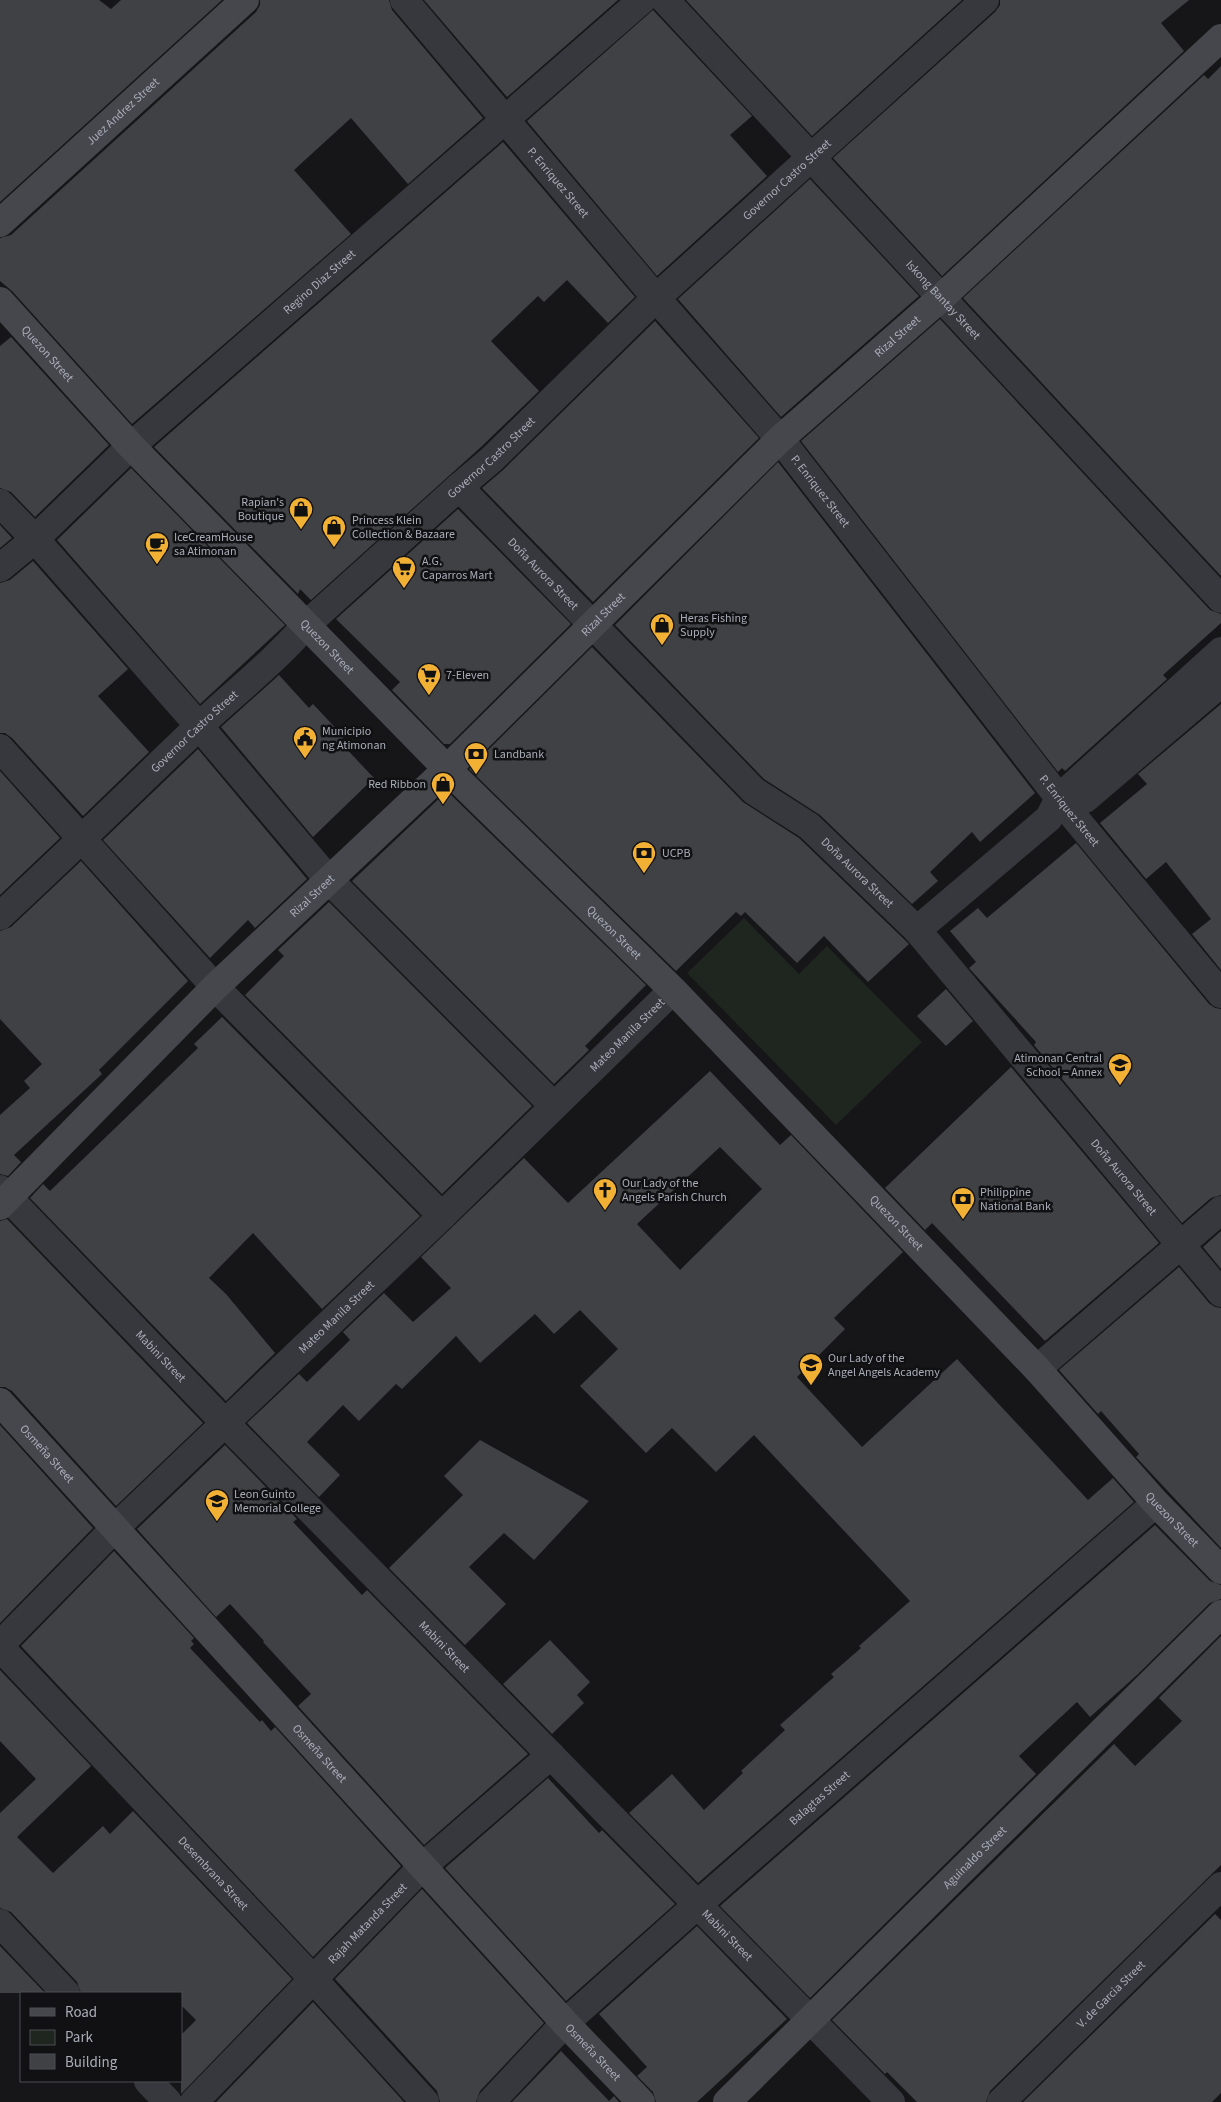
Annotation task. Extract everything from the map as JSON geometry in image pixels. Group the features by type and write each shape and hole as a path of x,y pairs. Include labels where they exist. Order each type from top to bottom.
{"street":[{"name":"Juez Andrez Street","path":"0,223 245,0"},
{"name":"P. Enriquez Street","path":"404,0 507,119 656,298 780,439 1060,809 1221,994"},
{"name":"Regino Diaz Street","path":"0,568 34,539 131,446 642,0"},
{"name":"Iskong Bantay Street","path":"665,0 1221,599"},
{"name":"Governor Castro Street","path":"0,916 83,840 199,726 289,644 306,625 492,459 656,298 985,0"},
{"name":"Rizal Street","path":"3,1197 215,987 447,769 780,439 942,297 1221,38"},
{"name":"Quezon Street","path":"0,302 131,446 306,625 447,769 673,990 1037,1369 1156,1503 1221,1570"},
{"name":"Doña Aurora Street","path":"459,487 754,791 809,826 917,930 1221,1293"},
{"path":"0,503 199,726 329,880 554,1106"},
{"path":"1060,809 1221,651"},
{"path":"917,930 1060,809 1221,683"},
{"path":"0,748 215,987 442,1216"},
{"name":"Mateo Manila Street","path":"0,1646 114,1529 442,1216 673,990"},
{"name":"Mabini Street","path":"3,1197 892,2102"},
{"path":"1037,1369 1221,1210"},
{"name":"Osmeña Street","path":"0,1402 565,2023 641,2102"},
{"name":"Balagtas Street","path":"491,2102 565,2023 1156,1503"},
{"name":"Aguinaldo Street","path":"728,2102 1221,1614"},
{"name":"Desembrana Street","path":"0,1646 314,1980 425,2102"},
{"name":"Rajah Matanda Street","path":"194,2102 314,1980 422,1866 551,1756"},
{"name":"V. de Garcia Street","path":"1001,2102 1221,1886"},
{"path":"0,1923 65,1992"},
{"path":"149,2082 168,2102"}],"green space":[{"path":"744,918 799,974 827,946 922,1042 836,1125 687,973"}],"building":[{"path":"0,0 99,0 111,9 121,0 222,0 0,202"},
{"path":"260,0 389,0 392,10 483,118 408,184 351,118 294,170 351,234 132,424 12,291 0,281 0,238 11,235 256,12 260,5"},
{"path":"424,0 618,0 507,97"},
{"path":"686,0 962,0 812,136"},
{"path":"1000,0 1189,0 1161,23 1184,51 942,276 833,158 995,12 1000,5"},
{"path":"653,10 752,116 730,135 767,176 657,276 527,121"},
{"path":"1221,66 1221,576 963,298 1204,75 1208,79"},
{"path":"503,142 635,297 608,323 567,280 544,302 538,296 491,341 539,391 481,447 311,600 300,589 298,594 154,447"},
{"path":"810,179 919,296 781,417 678,299"},
{"path":"940,319 1210,610 1221,614 1221,623 1163,675 1167,679 1065,771 1062,768 1058,772 801,441"},
{"path":"655,321 759,438 593,602 482,488 503,470"},
{"path":"11,337 109,445 35,517 11,492 0,488 0,346"},
{"path":"778,462 1035,793 980,842 972,832 930,872 938,881 912,904 820,815 764,779 615,625"},
{"path":"131,468 285,625 200,704 57,540"},
{"path":"458,509 571,624 450,744 444,744 392,690 400,682 336,619"},
{"path":"0,525 12,538 0,548"},
{"path":"33,561 128,669 98,696 149,752 83,816 12,738 5,733 0,733 0,583 10,580"},
{"path":"592,647 743,802 799,838 909,944 868,982 824,936 797,963 745,912 741,916 736,912 676,971 469,769"},
{"name":"Municipio ng Atimonan","path":"279,675 309,708 313,704 344,737 339,741 374,778 313,837 221,727"},
{"path":"1221,704 1221,970 1192,934 1211,919 1166,862 1146,879 1100,823 1147,784 1138,774"},
{"path":"198,749 307,879 255,928 248,920 210,958 103,840"},
{"path":"0,771 60,838 0,895"},
{"path":"447,791 646,985 585,1046 589,1050 554,1084 352,881"},
{"path":"1076,843 1209,1004 1221,1009 1221,1195 1211,1198 1182,1223 1034,1045 1036,1042 969,968 976,962 950,931 978,908 987,918"},
{"path":"81,861 188,981 99,1070 102,1074 14,1155 21,1162 8,1176 0,1174 0,1115 30,1088 24,1081 42,1064 0,1019 0,931 11,927"},
{"path":"329,902 532,1106 442,1194 245,995 284,956 278,950"},
{"path":"946,989 973,1021 946,1046 917,1016"},
{"path":"222,1017 420,1216 322,1309 253,1233 209,1278 226,1294 275,1353 226,1401 30,1198 43,1184 50,1191 198,1048 194,1044"},
{"path":"1011,1067 1159,1243 1045,1341 932,1223 925,1230 885,1188"},
{"path":"710,1071 780,1145 791,1135 903,1252 834,1318 845,1329 797,1377 862,1447 957,1359 1088,1500 1113,1478 1134,1502 698,1883 629,1813 672,1774 704,1810 743,1773 741,1771 785,1730 780,1725 834,1677 831,1674 861,1648 859,1646 910,1601 754,1435 716,1472 672,1428 646,1453 580,1386 618,1349 580,1310 554,1334 535,1314 480,1363 456,1336 402,1389 396,1384 359,1421 343,1405 307,1442 340,1475 319,1497 247,1423 299,1374 307,1382 350,1340 343,1332 384,1293 413,1322 451,1288 421,1257 524,1158 568,1203","holes":["720,1147 762,1189 680,1270 637,1224"]},
{"path":"7,1219 203,1423 116,1506 12,1391 5,1387 0,1387 0,1221"},
{"path":"1221,1231 1221,1269 1203,1247"},
{"path":"1179,1267 1209,1303 1221,1308 1221,1548 1136,1457 1139,1454 1101,1411 1098,1414 1059,1370"},
{"path":"0,1425 93,1528 0,1623"},
{"path":"480,1440 589,1501 534,1560 504,1533 469,1567 506,1604 465,1645 389,1568 463,1495 444,1476"},
{"path":"225,1445 297,1519 293,1522 362,1595 367,1590 528,1754 424,1845 298,1706 311,1694 264,1641 230,1604 216,1617 137,1529"},
{"path":"1155,1525 1210,1581 1221,1585 1221,1599 1210,1603 1137,1675 1090,1717 1077,1702 1019,1756 1036,1774 810,1998 720,1906"},
{"path":"114,1551 194,1638 191,1641 194,1644 190,1648 260,1722 262,1720 271,1731 275,1727 401,1866 313,1957 21,1646"},
{"path":"1221,1636 1221,1865 990,2091 986,2102 917,2102 887,2072 885,2074 832,2020 1114,1744 1135,1766 1182,1721 1159,1698"},
{"path":"550,1640 590,1682 577,1695 584,1703 552,1734 503,1684"},
{"path":"0,1670 91,1766 17,1837 53,1873 103,1826 110,1834 133,1811 292,1979 181,2094 182,2034 196,2020 182,2006 182,1992 81,1992 77,1982 11,1912 0,1908 0,1813 36,1779 0,1741"},
{"path":"548,1778 599,1833 602,1830 675,1904 566,2001 445,1868"},
{"path":"422,1889 544,2023 480,2091 476,2102 440,2102 437,2091 335,1979"},
{"path":"1215,1914 1221,1920 1221,2093 1212,2102 1023,2102"},
{"path":"697,1926 787,2019 697,2102 656,2102 653,2092 637,2076 647,2067 599,2014"},
{"path":"0,1946 44,1992 0,1993"},
{"path":"313,2002 404,2102 216,2102"},
{"path":"561,2051 609,2101 614,2096 619,2102 512,2102"}],"place":[{"name":"Rapian's Boutique","path":"301,530"},
{"name":"Princess Klein Collection & Bazaare","path":"334,548"},
{"name":"IceCreamHouse sa Atimonan","path":"157,565"},
{"name":"A.G. Caparros Mart","path":"404,589"},
{"name":"Heras Fishing Supply","path":"662,646"},
{"name":"7-Eleven","path":"429,696"},
{"name":"Municipio ng Atimonan","path":"305,759"},
{"name":"Landbank","path":"476,775"},
{"name":"Red Ribbon","path":"443,805"},
{"name":"UCPB","path":"644,874"},
{"name":"Atimonan Central School – Annex","path":"1120,1086"},
{"name":"Our Lady of the Angels Parish Church","path":"605,1211"},
{"name":"Philippine National Bank","path":"963,1220"},
{"name":"Our Lady of the Angel Angels Academy","path":"811,1386"},
{"name":"Leon Guinto Memorial College","path":"217,1522"}]}
